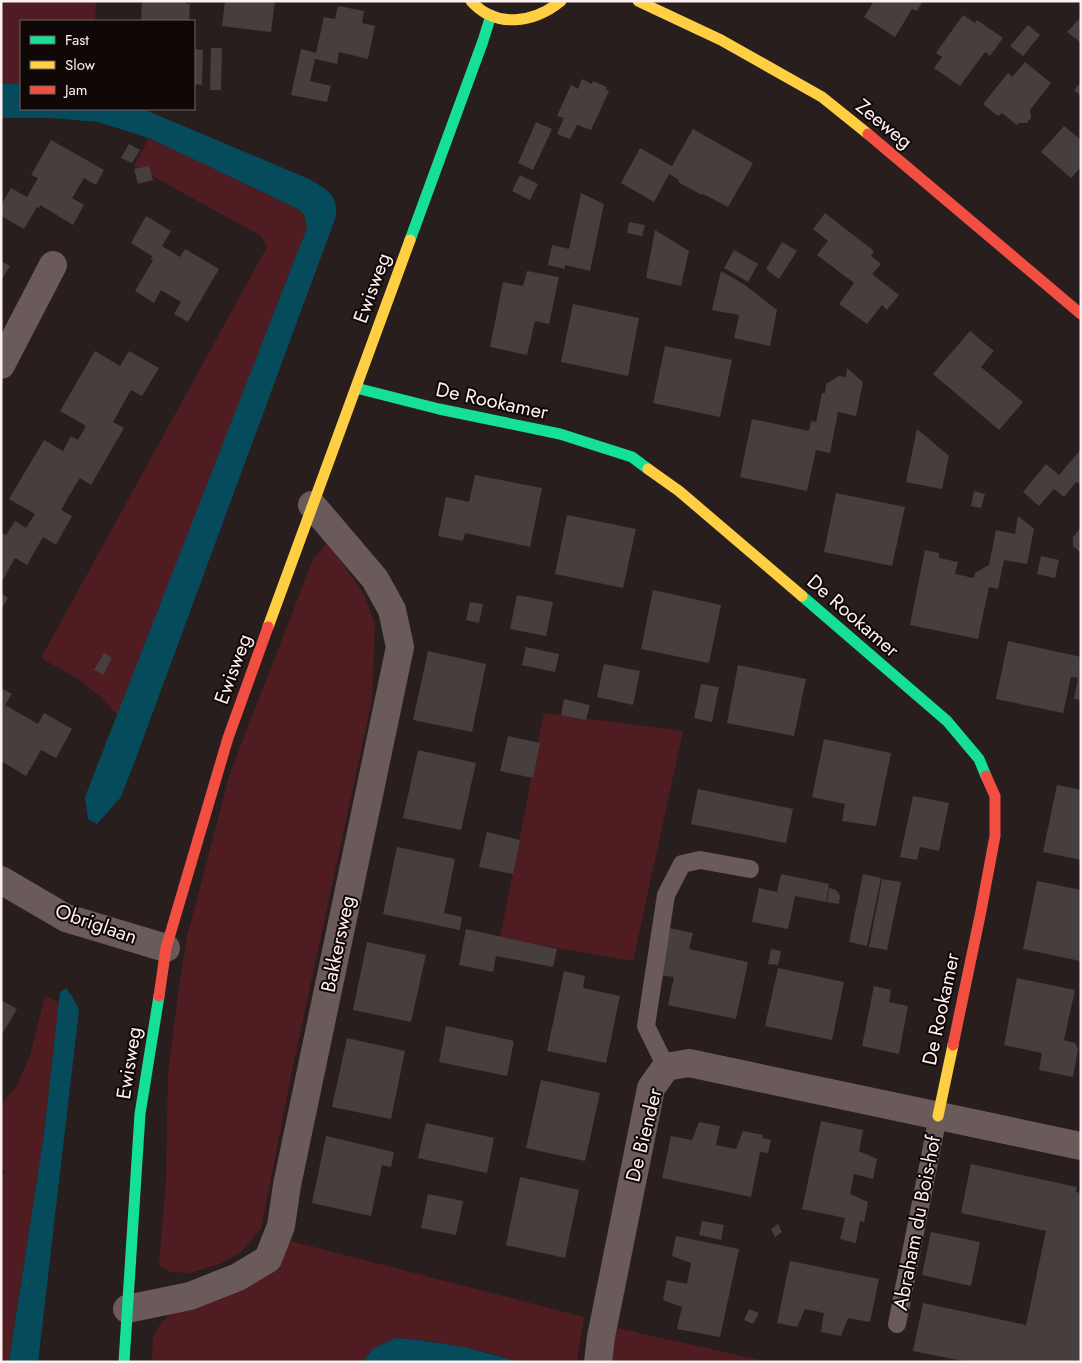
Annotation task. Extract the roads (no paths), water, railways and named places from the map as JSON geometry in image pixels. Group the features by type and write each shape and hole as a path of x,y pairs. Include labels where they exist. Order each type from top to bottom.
{"street":[{"path":"471,1 491,15 512,20 534,18 554,8 561,1"},
{"name":"Zeeweg","path":"638,1 721,40 822,97 1081,314"},
{"name":"Ewisweg","path":"124,1362 140,1114 166,948 228,738 491,15"},
{"path":"1,365 53,265"},
{"name":"De Rookamer","path":"356,388 439,409 560,434 632,457 679,491 947,721 979,759 995,796 995,836 938,1116"},
{"name":"Bakkersweg","path":"127,1309 190,1296 238,1276 268,1259 281,1226 291,1166 400,647 392,610 375,579 312,505"},
{"name":"Obriglaan","path":"1,880 66,918 166,948"},
{"name":"De Biender","path":"598,1362 601,1337 651,1088 666,1067 689,1062 938,1116"},
{"name":"Abraham du Bois-hof","path":"938,1116 1081,1146"}],"lane":[{"path":"666,1067 646,1026 666,895 682,864 700,860 750,870"},
{"name":"Abraham du Bois-hof","path":"897,1324 938,1116"}],"water":[{"path":"1,84 20,84 20,110 145,110 309,179 330,193 335,202 336,209 336,216 121,797 97,824 88,819 85,797 307,228 304,214 296,208 149,138 98,122 52,118 1,118"},
{"path":"66,988 79,1010 38,1362 9,1362 44,1134 60,992"},
{"path":"396,1338 458,1346 518,1362 362,1362 374,1348"}]}
